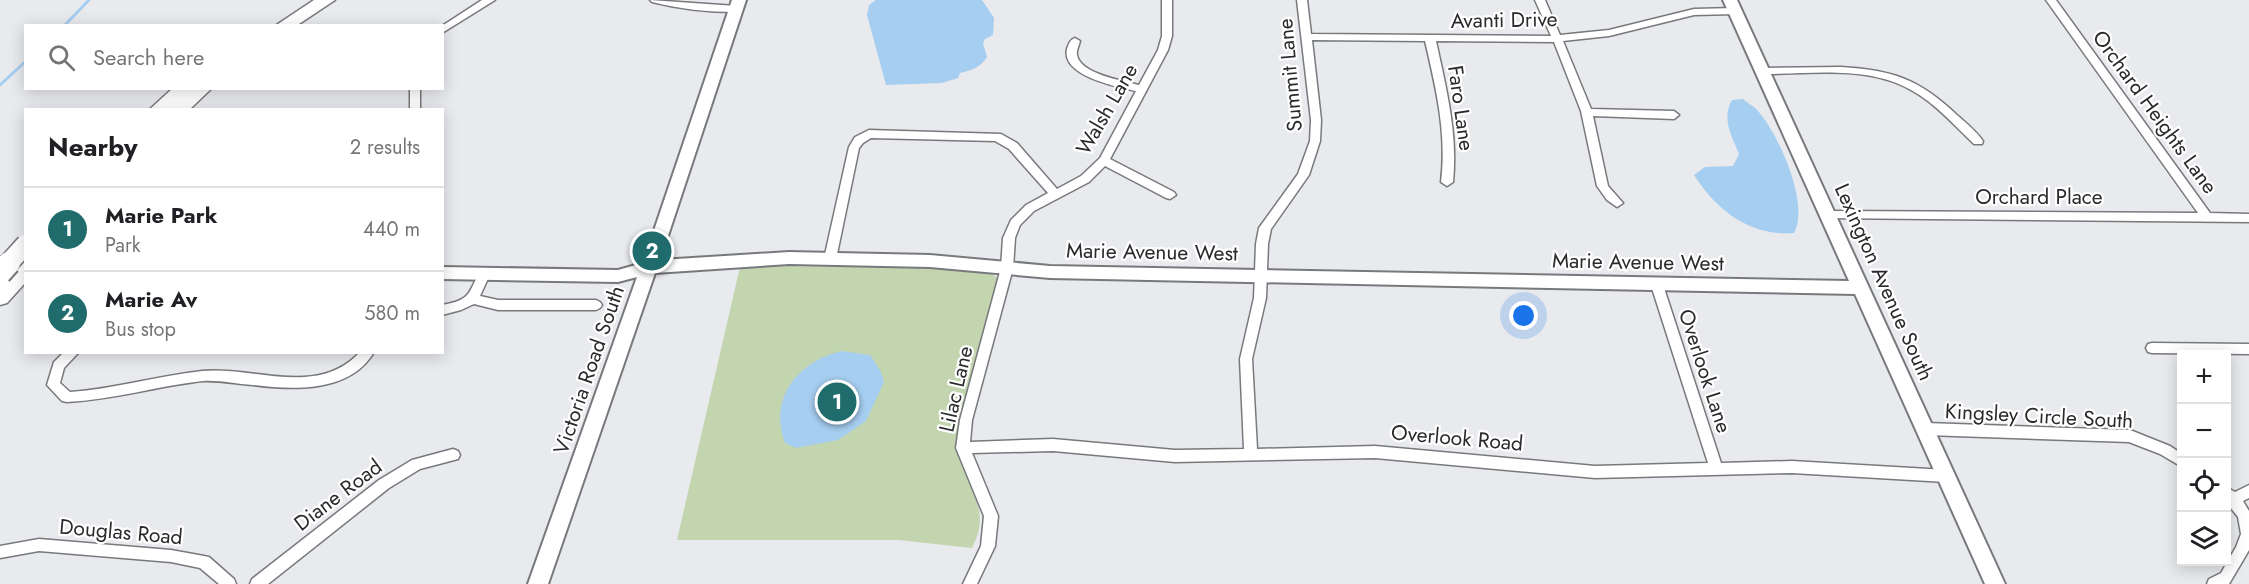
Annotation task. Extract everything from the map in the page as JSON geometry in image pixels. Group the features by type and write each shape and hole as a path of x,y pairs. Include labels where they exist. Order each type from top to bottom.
{"highway":[{"path":"271,24 306,0"},
{"path":"287,24 326,0"},
{"path":"160,108 182,90"},
{"path":"179,108 201,90"},
{"path":"0,273 24,246"},
{"path":"0,297 24,264"}],"street":[{"path":"444,29 490,0"},
{"path":"655,0 687,8 737,5"},
{"name":"Walsh Lane","path":"1007,268 1010,238 1015,223 1030,207 1085,179 1104,161 1163,50 1167,36 1167,0"},
{"name":"Summit Lane","path":"1251,454 1246,359 1260,298 1262,244 1265,228 1297,187 1308,164 1315,141 1316,120 1302,0"},
{"path":"1540,0 1586,112 1595,147 1601,186 1608,197 1617,203"},
{"name":"Orchard Heights Lane","path":"2051,0 2207,218"},
{"name":"Victoria Road South","path":"538,584 641,286 650,267 737,5"},
{"name":"Avanti Drive","path":"1306,37 1556,39 1609,33 1694,12 1732,6"},
{"name":"Lexington Avenue South","path":"1732,6 1995,584"},
{"name":"Faro Lane","path":"1430,39 1449,131 1451,159 1447,182"},
{"path":"1075,41 1071,48 1072,60 1082,70 1100,78 1143,89"},
{"path":"1762,71 1870,71 1888,75 1922,91 1977,141"},
{"path":"415,90 415,108"},
{"path":"1586,112 1674,115"},
{"path":"830,259 854,147 859,140 869,135 997,137 1013,146 1055,194"},
{"path":"1104,161 1170,195"},
{"name":"Orchard Place","path":"1828,215 2249,218"},
{"path":"0,254 24,264"},
{"name":"Marie Avenue West","path":"444,273 618,276 650,267 752,260 830,259 930,261 1050,272 1261,278 1862,288"},
{"name":"Lilac Lane","path":"970,584 988,546 991,516 963,448 966,420 1007,268"},
{"path":"473,299 484,274"},
{"name":"Overlook Lane","path":"1657,285 1716,469"},
{"path":"444,310 473,299 498,305 596,305"},
{"path":"2152,348 2249,349"},
{"path":"71,354 58,366 53,385 67,397 93,396 182,379 214,376 274,383 317,380 344,374 366,354"},
{"name":"Kingsley Circle South","path":"1926,429 2130,436 2165,450 2177,458"},
{"name":"Overlook Road","path":"963,448 1053,445 1175,456 1375,452 1595,472 1792,467 1946,476"},
{"name":"Diane Road","path":"257,584 384,484 417,464 453,455"},
{"path":"2231,496 2249,491"},
{"path":"2214,584 2222,581 2237,559 2248,534 2245,517 2231,497"},
{"name":"Douglas Road","path":"0,552 39,545 171,556 204,562 230,584"}],"green space":[{"path":"740,267 936,268 990,273 998,278 957,435 960,460 980,514 980,525 972,548 899,540 677,540"}],"water":[{"path":"876,0 982,0 994,18 993,35 985,39 983,43 987,57 982,64 960,73 958,78 942,83 886,85 867,15 869,5"},
{"path":"1743,99 1756,109 1766,122 1790,170 1798,205 1798,220 1794,233 1763,231 1736,219 1713,199 1694,175 1705,167 1733,166 1739,154 1731,134 1727,114 1732,100"},
{"path":"842,351 870,355 881,372 884,382 866,421 838,440 796,448 785,443 781,427 781,411 784,397 791,384 812,363"}],"waterway":[{"path":"66,24 89,0"},
{"path":"0,85 24,63"}],"place":[{"name":"Marie Av","path":"652,251"},
{"name":"Marie Park","path":"837,402"}]}
